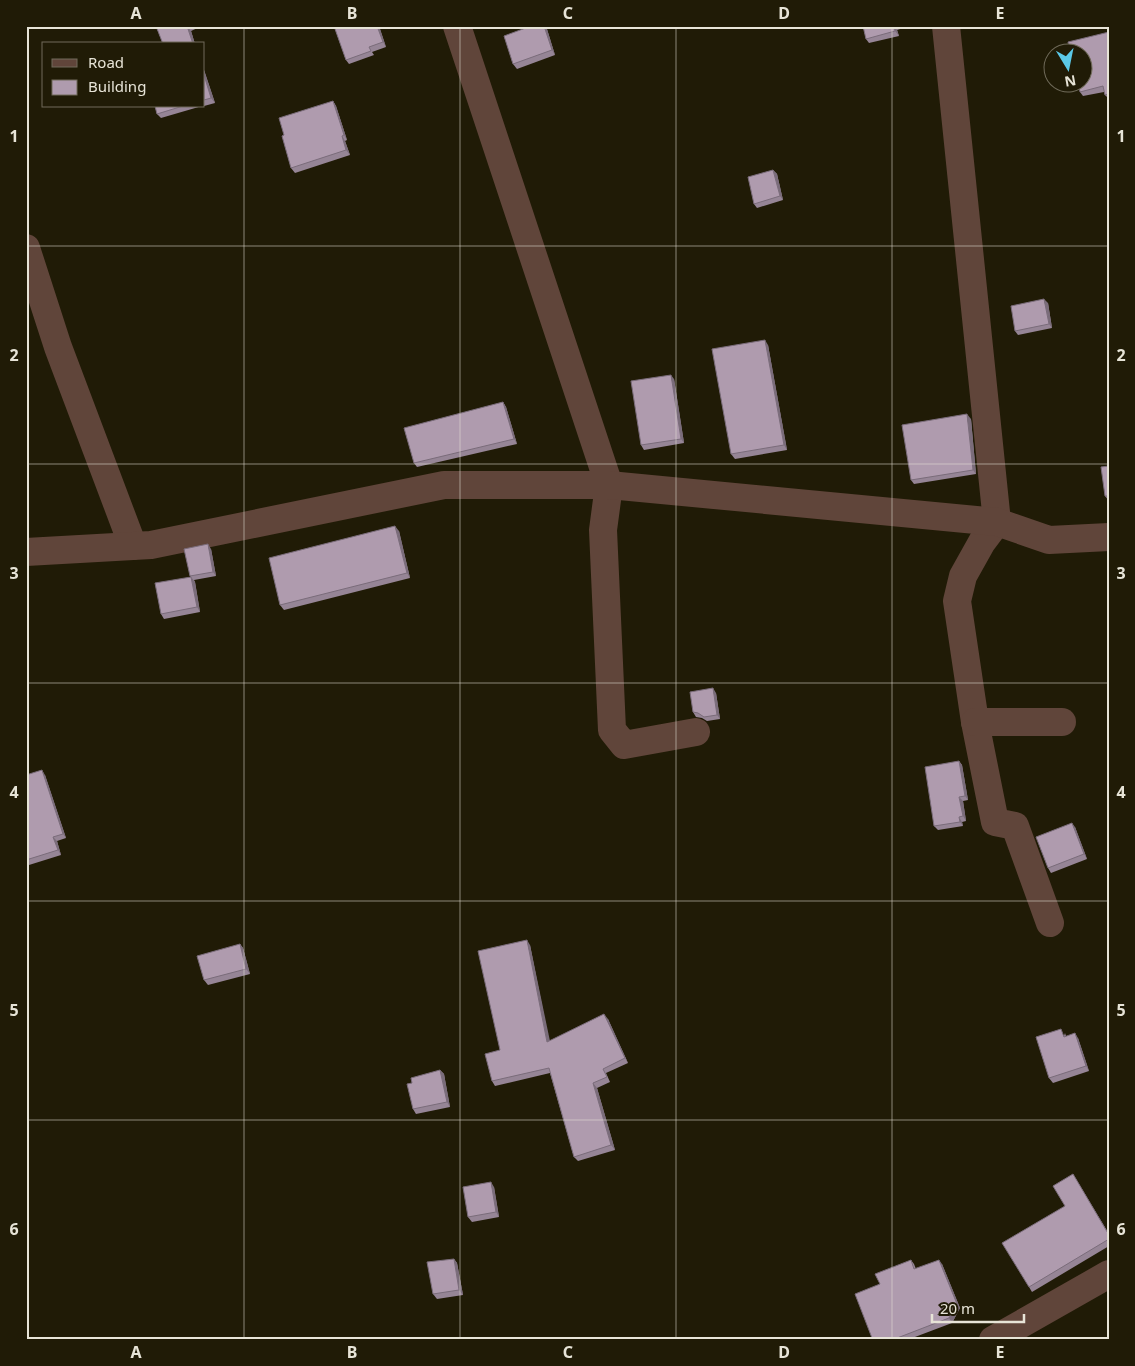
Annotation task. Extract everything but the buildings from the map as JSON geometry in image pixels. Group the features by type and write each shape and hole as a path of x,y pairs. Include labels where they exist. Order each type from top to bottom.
{"street":[{"path":"457,26 609,485 603,530 612,730 624,745 696,732"},
{"path":"946,26 997,522 982,542 963,576 957,601 975,722 994,822 1015,826 1050,924"},
{"path":"26,248 58,347 133,546"},
{"path":"26,552 151,545 444,485 609,485 997,522 1049,540 1109,537"},
{"path":"975,722 1062,722"},
{"path":"993,1340 1109,1274"}]}
